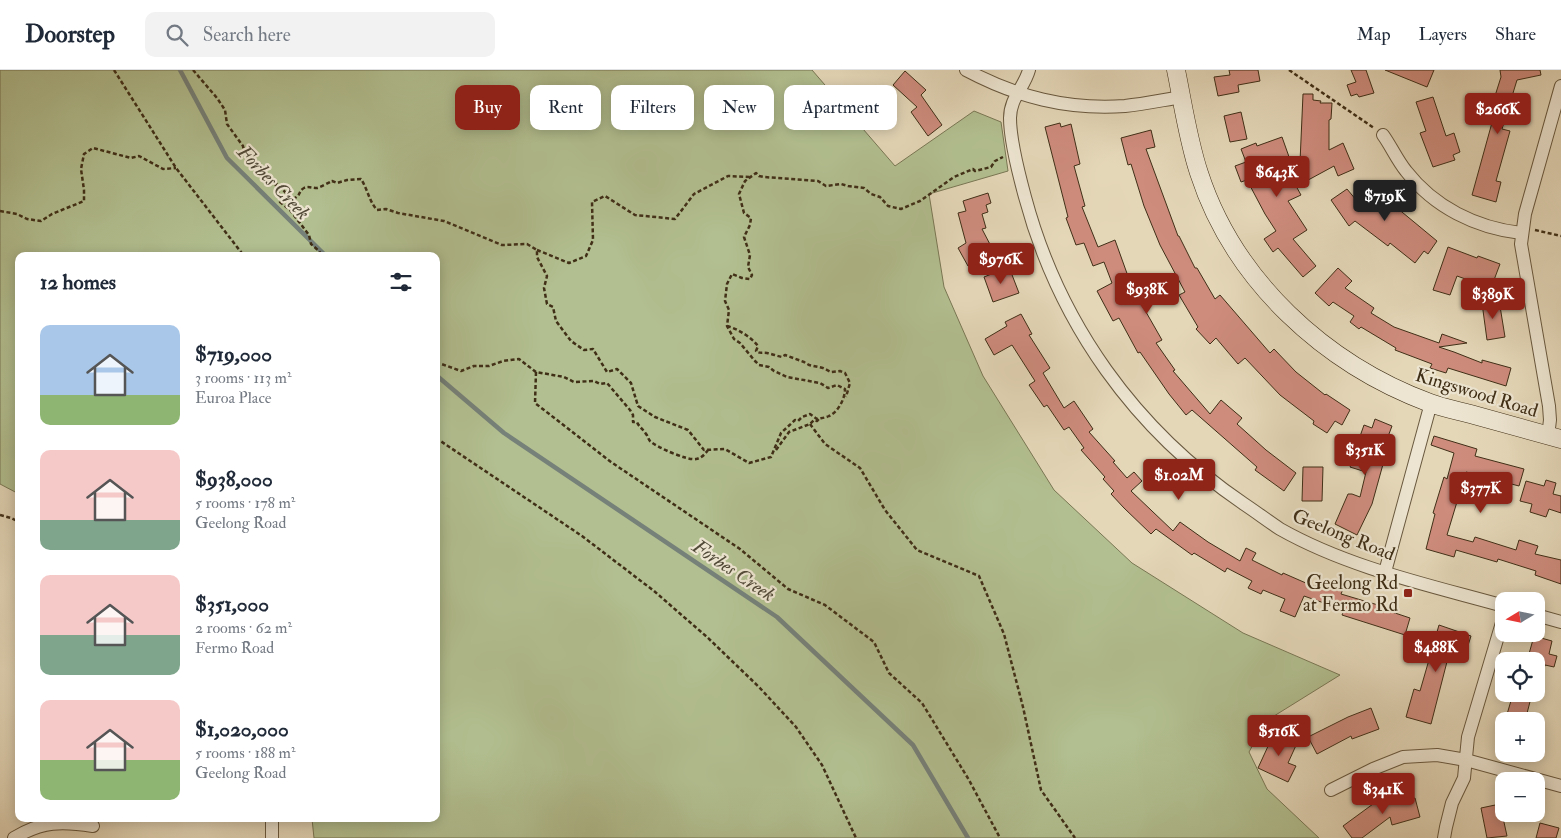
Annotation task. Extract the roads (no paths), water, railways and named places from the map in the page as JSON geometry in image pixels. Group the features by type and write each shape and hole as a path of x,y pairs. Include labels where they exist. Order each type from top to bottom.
{"street":[{"path":"966,70 1016,93 1060,104 1107,106 1143,104 1182,97"},
{"name":"Geelong Road","path":"1029,70 1016,93 1011,107 1010,118 1015,152 1032,222 1055,281 1069,310 1105,369 1140,414 1184,458 1220,488 1280,528 1328,552 1385,572 1495,603"},
{"name":"Kingswood Road","path":"1176,70 1194,156 1207,194 1223,228 1242,260 1288,315 1319,342 1373,378 1431,403 1554,438"},
{"path":"1554,438 1522,258 1521,233 1561,86"},
{"path":"1383,135 1406,170 1437,201 1473,222 1492,228 1521,233"},
{"path":"1385,572 1431,403"},
{"path":"1545,618 1561,622"},
{"path":"1444,838 1452,803 1464,778 1468,737 1496,642"},
{"path":"1331,790 1373,769 1403,757 1437,755 1466,760 1561,786"},
{"path":"14,838 25,831 45,824 69,822 93,826"},
{"path":"272,822 272,838"}],"waterway":[{"name":"Forbes Creek","path":"180,70 227,158 322,252"},
{"name":"Forbes Creek","path":"440,378 504,433 777,617 913,745 968,838"}],"place":[{"name":"Geelong Rd at Fermo Rd","path":"1408,593"}]}
